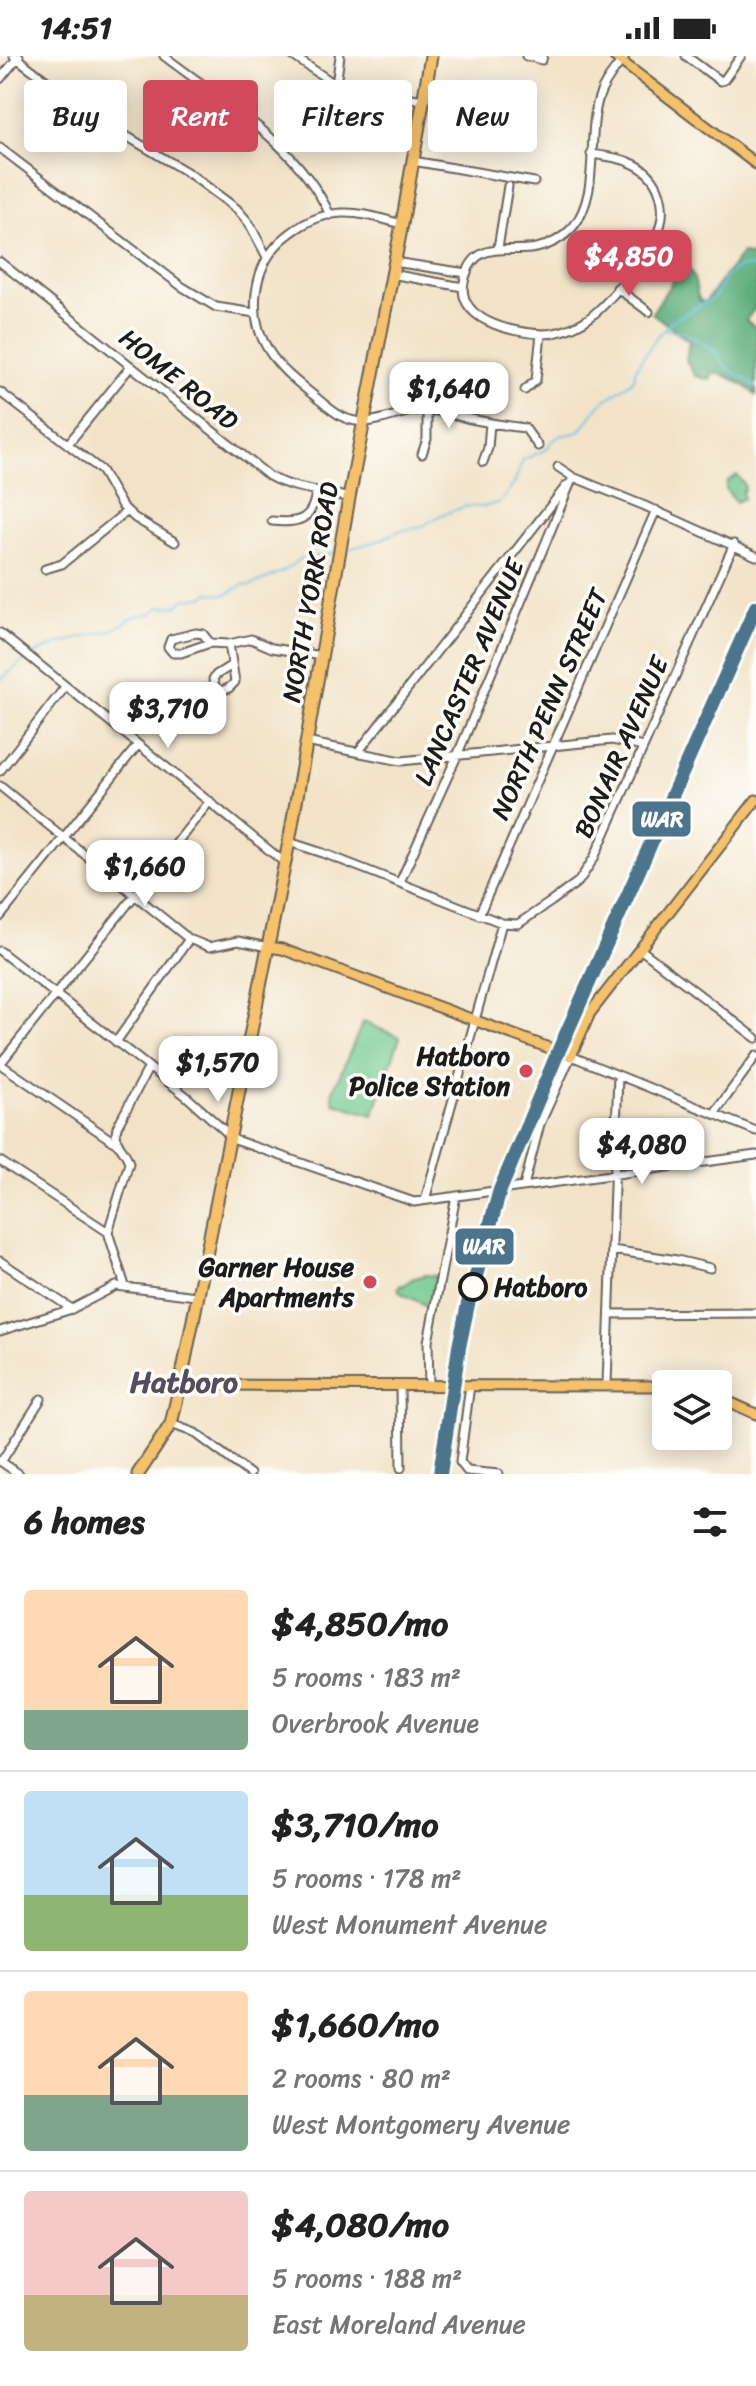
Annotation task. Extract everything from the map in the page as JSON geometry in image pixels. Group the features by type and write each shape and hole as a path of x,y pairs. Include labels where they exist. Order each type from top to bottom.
{"highway":[{"name":"NORTH YORK ROAD","path":"171,1424 289,842 431,56"},
{"path":"138,1474 171,1424"}],"main road":[{"path":"620,58 756,164"},
{"path":"268,947 282,949 571,1056 590,1013 756,800"},
{"path":"180,1385 652,1386"},
{"path":"732,1403 756,1414"}],"street":[{"path":"164,56 295,159 316,187 330,215"},
{"path":"293,56 329,80"},
{"path":"337,80 340,56"},
{"path":"526,56 542,60 543,56"},
{"path":"686,56 720,81 724,80 741,56"},
{"path":"0,79 17,57 93,116 190,174 237,209 249,223 267,257"},
{"path":"591,154 631,162 643,169 660,190 663,202 661,227 655,239 597,313 582,323 566,330 541,334 485,322 471,308 463,287 466,273 479,257 498,248 534,249 555,242 580,217 585,207 591,154 598,98 620,58"},
{"path":"412,98 423,100"},
{"path":"0,148 181,286 216,307 255,313"},
{"path":"413,161 534,182"},
{"path":"498,248 508,186"},
{"path":"402,224 361,214 330,215 295,229 267,257 256,292 255,313 260,334 278,364 340,416 363,424 427,410 525,428 538,446"},
{"name":"HOME ROAD","path":"0,262 269,476 349,498"},
{"path":"392,268 466,273"},
{"path":"392,268 463,287"},
{"path":"617,288 649,312"},
{"path":"525,390 536,380 541,334"},
{"path":"68,444 131,366"},
{"path":"0,392 101,470 122,506 135,518 175,542"},
{"path":"422,454 427,439 427,410"},
{"path":"483,462 488,448 490,423"},
{"path":"558,467 573,477 656,510 756,556"},
{"path":"358,752 573,477"},
{"name":"LANCASTER AVENUE","path":"400,882 457,756 573,477"},
{"path":"272,521 293,522 307,516 313,509 316,491"},
{"name":"NORTH PENN STREET","path":"479,915 656,510"},
{"path":"45,569 62,564 127,511"},
{"name":"BONAIR AVENUE","path":"502,923 518,924 579,881 594,858 734,544"},
{"path":"0,633 285,863"},
{"path":"210,643 203,634 196,633 171,639 168,647 173,653 181,653 210,643 229,644 251,639 272,648 322,656"},
{"path":"229,644 232,665"},
{"path":"0,771 65,687"},
{"path":"306,742 401,761 612,740 643,747"},
{"path":"0,917 137,746"},
{"path":"0,786 189,939 209,947 238,941 268,947"},
{"path":"125,1286 108,1232 109,1220 129,1163 127,1156 117,1144 0,1064 210,801"},
{"path":"289,842 502,923 425,1200"},
{"path":"116,1042 189,939"},
{"path":"640,949 756,1038"},
{"path":"0,951 149,1067 235,1140 414,1202 756,1155"},
{"path":"524,1186 540,1124 571,1056 756,1131"},
{"path":"714,1114 756,1056"},
{"path":"117,1144 117,1127 149,1067"},
{"path":"607,1384 618,1075"},
{"path":"0,1161 108,1232"},
{"path":"429,1385 428,1342 456,1196"},
{"path":"612,1250 710,1268"},
{"path":"0,1261 72,1309"},
{"path":"0,1331 72,1309 108,1288 125,1286 196,1296"},
{"path":"610,1314 756,1313"},
{"path":"400,1385 401,1468"},
{"path":"470,1385 460,1462 467,1471 499,1474"},
{"path":"19,1474 0,1461 41,1399"},
{"path":"171,1424 195,1433 250,1474"}],"green space":[{"path":"742,253 756,258 756,307 746,320 756,328 756,395 724,375 713,373 710,380 695,376 686,360 689,341 652,313 680,269 687,267 700,301 705,302"},
{"path":"737,475 745,489 742,492 744,498 736,502 726,490 727,482"},
{"path":"363,1022 400,1037 373,1115 334,1103 332,1093"},
{"path":"425,1275 436,1276 429,1307 401,1293 398,1288"}],"waterway":[{"path":"345,550 399,531 421,527 441,515 467,506 499,503 514,484 523,460 547,449 560,436 579,432 600,404 630,383 658,335 673,320 715,297 725,277 732,271 741,267 756,267"},
{"path":"665,330 685,334 707,345 726,367 756,386"},
{"path":"33,655 60,643 113,630 136,616 152,613 159,607 177,606 184,599 203,597 209,593 225,595 245,584 249,586 284,571 300,559 335,553"},
{"path":"0,680 27,658"}],"railway":[{"path":"443,1474 462,1354 485,1247"}],"transit line":[{"name":"WAR","path":"440,1474 468,1304 500,1190 756,607"}],"place":[{"name":"Hatboro Police Station","path":"526,1071"},
{"name":"Garner House Apartments","path":"370,1282"},
{"name":"Hatboro","path":"473,1287"}],"district":[{"name":"Hatboro","path":"184,1382"}]}
